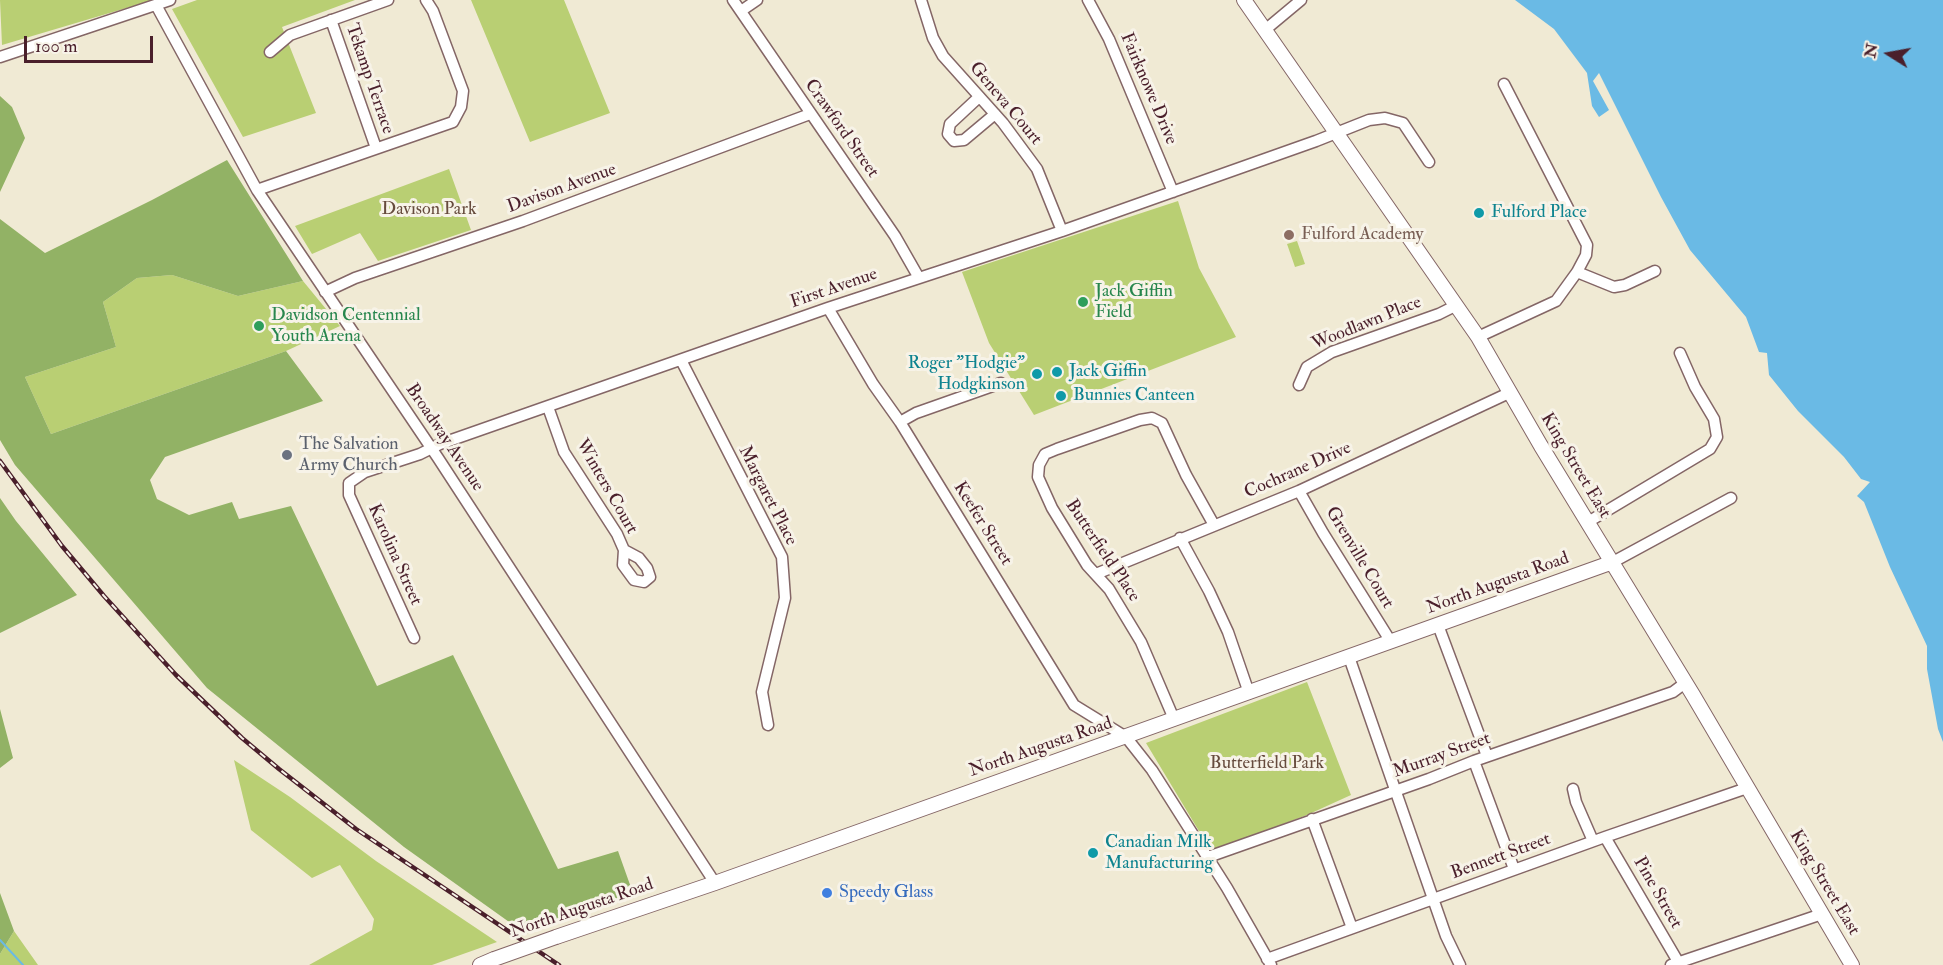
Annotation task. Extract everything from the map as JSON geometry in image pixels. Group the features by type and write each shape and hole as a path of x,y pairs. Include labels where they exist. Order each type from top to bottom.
{"main road":[{"name":"King Street East","path":"1244,0 1478,337 1852,965"},
{"name":"North Augusta Road","path":"480,965 1613,562"}],"street":[{"path":"0,57 170,0"},
{"path":"270,52 290,35 388,0"},
{"path":"257,190 453,122 461,106 463,91 433,11 426,0"},
{"name":"Crawford Street","path":"733,0 895,236 920,278"},
{"path":"741,11 757,0"},
{"name":"Geneva Court","path":"921,0 933,38 943,56 1004,123 1037,169 1062,231"},
{"name":"Fairknowe Drive","path":"1088,0 1109,39 1173,192"},
{"path":"1264,30 1301,0"},
{"name":"Broadway Avenue","path":"156,5 257,190 431,447 715,883"},
{"name":"Tekamp Terrace","path":"331,20 376,148"},
{"path":"1478,337 1556,301 1586,255 1587,245 1504,84"},
{"path":"980,97 950,124 948,135 954,141 964,140 994,114"},
{"name":"Davison Avenue","path":"325,292 356,278 523,221 810,114"},
{"name":"First Avenue","path":"349,484 365,472 420,454 431,447 828,308 1062,231 1369,120 1385,118 1403,123 1429,162"},
{"path":"1577,272 1614,287 1625,285 1655,271"},
{"name":"Woodlawn Place","path":"1299,385 1307,367 1332,352 1439,314 1457,305"},
{"name":"Keefer Street","path":"828,308 1074,705 1126,737"},
{"path":"1588,522 1710,448 1717,437 1714,419 1695,387 1680,353"},
{"name":"Margaret Place","path":"681,360 782,557 785,598 762,692 768,725"},
{"path":"900,422 916,413 1001,383"},
{"name":"Cochrane Drive","path":"1096,574 1299,491 1511,392"},
{"name":"Winters Court","path":"548,407 564,452 617,534 624,550"},
{"name":"Butterfield Place","path":"1173,719 1141,642 1109,589 1087,565 1052,508 1038,477 1039,465 1045,454 1057,449 1140,420 1152,418 1162,423 1186,475 1214,525"},
{"name":"Karolina Street","path":"349,484 349,495 414,638"},
{"name":"Grenville Court","path":"1299,491 1391,642"},
{"path":"1613,562 1731,498"},
{"path":"1180,538 1228,632 1249,693"},
{"path":"1438,625 1487,756"},
{"path":"1348,657 1446,936 1460,965"},
{"name":"Murray Street","path":"1208,857 1396,791 1487,756 1673,692 1685,683"},
{"path":"1126,737 1152,770 1208,857 1269,962"},
{"path":"1474,761 1514,869"},
{"name":"Bennett Street","path":"1269,962 1353,928 1514,869 1747,788"},
{"path":"1573,789 1576,802 1593,841"},
{"path":"1312,819 1353,928"},
{"name":"Pine Street","path":"1605,837 1676,964"},
{"path":"1676,964 1822,914"}],"green space":[{"path":"0,0 149,0 150,1 2,45"},
{"path":"197,0 355,0 282,27 316,113 243,137 172,9"},
{"path":"471,0 564,0 610,113 530,142"},
{"path":"0,96 12,107 25,138 0,192"},
{"path":"227,160 303,281 238,296 172,275 137,278 103,302 116,347 25,377 51,434 286,351 323,401 165,457 150,480 157,499 189,515 232,502 239,519 291,506 377,686 453,655 558,869 618,851 634,896 526,934 404,847 207,688 15,465 0,440 0,219 45,253"},
{"name":"Davison Park","path":"449,169 471,230 378,261 360,233 312,254 295,226"},
{"path":"1178,201 1199,268 1236,337 1034,415 989,343 962,272"},
{"path":"1297,241 1305,264 1295,267 1287,244"},
{"path":"172,275 238,296 303,281 340,326 286,351 51,434 25,377 116,347 103,302 137,278"},
{"path":"0,498 77,595 0,633"},
{"name":"Butterfield Park","path":"1307,682 1351,795 1307,815 1211,851 1146,743"},
{"path":"0,709 13,758 0,768"},
{"path":"234,760 290,797 376,861 497,942 432,965 309,965 372,930 374,919 340,865 312,878 251,830"},
{"path":"0,893 14,931 0,954"},
{"path":"14,931 38,965 0,965 0,954"}],"water":[{"path":"1515,0 1943,0 1943,742 1938,729 1927,669 1927,646 1890,567 1864,502 1857,496 1870,482 1861,479 1844,457 1798,411 1769,375 1767,353 1759,352 1746,317 1690,250 1599,73 1593,81 1609,110 1599,117 1592,106 1587,73 1554,29"}],"waterway":[{"path":"0,940 23,965"}],"railway":[{"path":"0,461 62,546 104,596 176,675 242,738 356,829 559,965"}],"place":[{"name":"Fulford Place","path":"1479,213"},
{"name":"Fulford Academy","path":"1289,235"},
{"name":"Jack Giffin Field","path":"1083,302"},
{"name":"Davidson Centennial Youth Arena","path":"259,326"},
{"name":"Jack Giffin","path":"1057,372"},
{"name":"Roger \"Hodgie\" Hodgkinson","path":"1037,374"},
{"name":"Bunnies Canteen","path":"1061,396"},
{"name":"The Salvation Army Church","path":"287,455"},
{"name":"Canadian Milk Manufacturing","path":"1093,853"},
{"name":"Speedy Glass","path":"827,893"}]}
